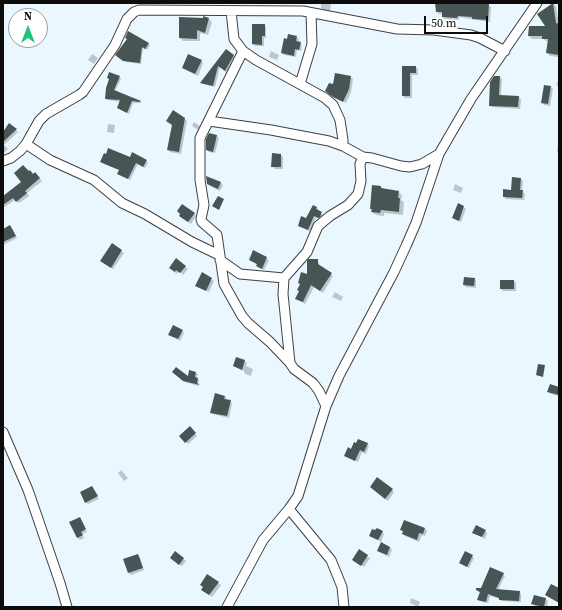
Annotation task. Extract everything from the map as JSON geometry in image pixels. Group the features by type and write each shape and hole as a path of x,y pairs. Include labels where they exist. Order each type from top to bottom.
{"street":[{"path":"227,607 263,540 290,509 300,490 326,406 339,376 406,246 416,223 439,154 471,99 537,3"},
{"path":"3,161 16,155 26,144 42,117 83,92 115,44 125,23 134,12 139,10 159,6 231,11 296,10 397,29 434,30 471,35 505,51"},
{"path":"231,11 234,39 243,51 256,60 325,98 334,105 340,120 343,146"},
{"path":"300,84 312,44 311,13"},
{"path":"243,51 200,138 200,180 204,205 201,219 217,235 224,284 242,316 270,342 290,363 294,370 313,383 326,406"},
{"path":"209,121 319,139 343,146 363,158 372,158 401,166 410,167 422,164 439,154"},
{"path":"26,144 50,160 94,180 122,203 145,214 220,258 240,274 284,278"},
{"path":"290,363 283,294 284,278 307,252 318,226 324,220 348,205 358,194 361,182 360,164 363,158"},
{"path":"3,432 38,516 67,607"},
{"path":"290,509 331,560 342,587 344,607"}],"building":[{"path":"435,3 489,4 488,20 458,16 457,18 442,17 442,12 436,12"},
{"path":"553,3 556,23 559,24 559,55 546,53 548,39 542,39 542,36 528,36 529,26 545,26 537,14"},
{"path":"203,16 209,18 205,33 197,30 197,39 179,38 179,17 203,18"},
{"path":"252,24 265,24 265,36 262,36 262,45 252,44"},
{"path":"128,31 149,43 145,49 142,47 140,63 123,61 115,55 127,39 125,38"},
{"path":"288,34 297,36 296,41 301,42 299,50 295,49 294,56 281,53 284,38 287,39"},
{"path":"226,49 234,55 225,71 218,66 213,86 200,83"},
{"path":"188,54 202,60 195,74 182,68"},
{"path":"402,66 416,66 416,73 410,73 410,96 402,96"},
{"path":"109,72 120,76 114,90 141,101 132,101 127,113 117,108 120,100 105,99"},
{"path":"335,73 351,76 349,89 343,102 325,91 329,83 333,84"},
{"path":"494,76 500,76 499,95 519,96 518,107 489,106 490,82"},
{"path":"544,85 551,86 548,104 541,103"},
{"path":"173,110 185,118 179,152 167,150 172,125 166,121"},
{"path":"9,123 17,129 3,142 3,132"},
{"path":"209,133 217,135 213,152 206,150 206,139"},
{"path":"108,148 130,157 132,152 147,160 143,167 136,163 128,179 117,174 119,170 100,162 104,153 106,154"},
{"path":"272,153 281,154 281,167 271,167"},
{"path":"23,165 33,174 35,172 40,178 25,191 27,193 16,202 13,198 3,205 3,196 21,182 14,173"},
{"path":"206,176 221,182 218,189 207,184"},
{"path":"512,177 521,178 520,190 523,190 522,198 503,197 503,189 511,190"},
{"path":"372,185 399,191 399,212 381,210 380,213 371,212"},
{"path":"218,196 224,199 219,210 212,206"},
{"path":"458,203 464,206 459,221 452,218"},
{"path":"182,204 195,213 188,222 179,216 180,214 177,211"},
{"path":"313,205 317,207 316,209 322,212 320,217 318,218 314,216 308,230 298,226 301,216 306,218"},
{"path":"10,225 16,236 3,242 3,229"},
{"path":"112,243 122,250 111,268 100,261"},
{"path":"253,250 267,257 262,269 256,266 257,264 249,260"},
{"path":"176,258 186,266 180,273 169,268"},
{"path":"308,259 318,259 318,264 332,273 320,291 311,285 303,302 295,299 299,291 297,290 300,284 298,283 301,272 307,274"},
{"path":"202,272 212,278 206,291 195,286"},
{"path":"464,277 475,278 474,286 463,285"},
{"path":"500,280 514,280 514,289 500,289"},
{"path":"173,325 183,330 178,339 168,335"},
{"path":"236,357 245,360 242,370 233,366"},
{"path":"538,364 545,365 543,377 536,375"},
{"path":"176,367 188,376 189,370 196,372 195,377 198,378 197,383 200,385 183,381 172,372"},
{"path":"550,384 559,387 559,395 547,392"},
{"path":"215,393 225,396 224,399 231,400 227,416 210,413"},
{"path":"190,426 196,433 185,443 179,436"},
{"path":"358,439 368,443 364,452 360,450 355,461 344,456 348,447 351,449 354,442 356,443"},
{"path":"377,477 393,489 385,499 370,487"},
{"path":"92,486 98,496 85,503 80,492"},
{"path":"80,517 86,529 81,532 83,535 77,538 69,522"},
{"path":"404,520 425,528 423,534 419,533 417,540 402,534 403,531 400,530"},
{"path":"476,525 486,530 482,537 472,533"},
{"path":"377,528 383,531 378,540 369,536 372,529 375,530"},
{"path":"381,542 390,547 387,555 377,551"},
{"path":"359,549 368,555 361,566 352,560"},
{"path":"175,551 184,558 179,565 170,558"},
{"path":"465,551 473,555 467,567 459,563"},
{"path":"138,554 143,568 128,573 123,559"},
{"path":"490,567 504,573 496,589 520,591 519,601 499,600 499,598 488,594 486,602 477,600 480,592 476,590 476,588 481,588"},
{"path":"207,574 219,582 209,595 201,590 203,587 200,585"},
{"path":"551,584 559,588 559,603 545,595"},
{"path":"534,595 546,598 544,607 531,604"}]}
